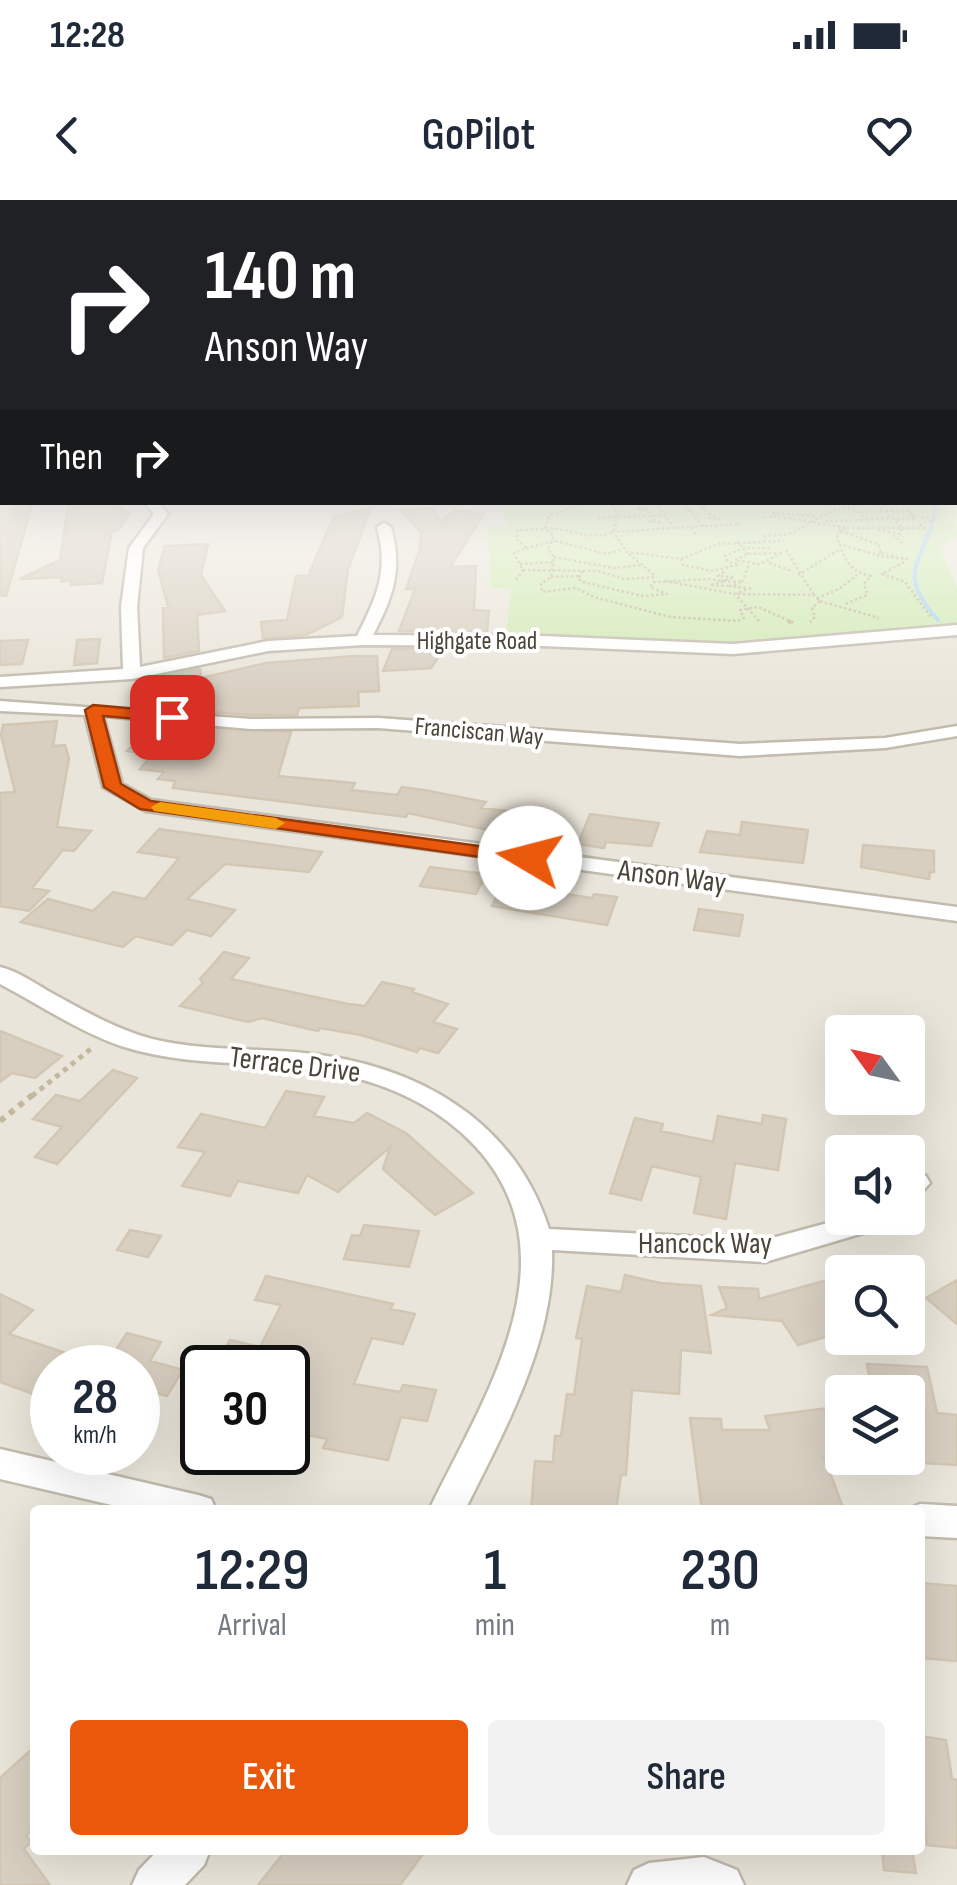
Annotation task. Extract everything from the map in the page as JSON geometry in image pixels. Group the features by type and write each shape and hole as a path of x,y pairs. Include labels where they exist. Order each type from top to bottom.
{"street":[{"path":"132,674 129,608 136,548 141,542"},
{"path":"364,640 389,589 394,556 389,542"},
{"name":"Highgate Road","path":"0,682 132,674 268,646 364,640 542,640 733,649 957,630"},
{"name":"Franciscan Way","path":"0,706 251,724 378,723 740,750 885,742 957,731"},
{"name":"Anson Way","path":"93,710 113,787 146,806 957,914"},
{"name":"Terrace Drive","path":"0,974 110,1034 152,1047 303,1060 358,1070 434,1099 487,1139 510,1170 537,1238 535,1291 516,1354 450,1505"},
{"name":"Hancock Way","path":"537,1238 766,1251 825,1234"},
{"path":"0,1464 176,1505"},
{"path":"925,1520 957,1522"},
{"path":"154,1885 183,1855"},
{"path":"649,1885 704,1878 722,1885"}],"path":[{"path":"519,542 526,548"},
{"path":"523,570 514,553 555,542 607,554 624,551 681,558 718,544 757,542"},
{"path":"552,577 554,559 548,548 555,542"},
{"path":"618,542 640,565 666,582 735,594 817,598 882,619"},
{"path":"784,542 783,552 792,571"},
{"path":"798,575 839,547 906,557 882,574 859,574 849,568 839,547 837,542"},
{"path":"873,542 879,554"},
{"path":"900,542 904,545"},
{"path":"740,544 783,552"},
{"path":"740,544 748,554"},
{"path":"740,544 725,558 750,564 766,562 783,552"},
{"path":"741,564 736,560 748,554 783,552"},
{"path":"632,556 642,555"},
{"path":"681,558 683,565 734,577 710,584 751,588 735,594"},
{"path":"520,564 554,559 614,568 640,565"},
{"path":"766,562 798,575 817,598"},
{"path":"708,579 741,564"},
{"path":"710,591 742,582 750,564"},
{"path":"608,573 614,568"},
{"path":"523,570 583,570 624,579 657,577"},
{"path":"516,580 523,570"},
{"path":"580,576 583,570"},
{"path":"580,576 552,577 540,584 542,592 576,588 594,597 670,617 738,620 744,618 740,610 748,607 764,609 788,622 807,624 815,617 812,608 817,598 839,590 859,574"},
{"path":"882,574 905,582 931,614 931,620 919,622"},
{"path":"580,576 583,582 642,596 664,596 666,592 650,584 708,579 742,582"},
{"path":"842,605 867,596 864,584 870,576"},
{"path":"735,594 760,622"},
{"path":"0,1121 110,1034"}],"shaded area":[{"path":"0,542 957,542 957,1885 0,1885"}],"green space":[{"path":"488,542 949,542 939,548 957,587 957,626 732,645 506,636 511,589 491,587"}],"building":[{"path":"0,542 22,542 6,596 0,595"},
{"path":"63,542 110,542 102,583 71,585 72,581 61,581 62,577 20,579 60,560"},
{"path":"323,542 358,542 348,569 342,617 306,635 263,638 261,622 287,620 296,576 308,576"},
{"path":"420,542 466,542 450,567 476,566 474,610 489,611 487,632 399,631 415,589 406,589"},
{"path":"208,544 201,575 225,611 197,615 199,651 164,658 163,608 168,607 158,569 165,546"},
{"path":"100,639 97,663 74,665 77,640"},
{"path":"28,640 22,664 0,665 0,641"},
{"path":"392,649 444,649 431,668 383,671"},
{"path":"377,656 379,691 358,692 359,706 299,708 297,715 251,715 169,709 175,702 165,702 164,676 200,669 201,678 266,663"},
{"path":"57,721 53,746 65,745 69,758 57,827 91,831 74,851 63,850 32,888 49,891 29,911 0,906 0,793 15,792 1,735 3,725"},
{"path":"154,724 291,732 278,776 355,783 351,790 397,795 402,787 424,790 486,802 481,808 534,814 525,838 408,813 406,817 173,788 175,781 158,779 164,772 140,769 153,754 127,751"},
{"path":"590,814 659,823 651,846 606,842 604,848 578,844"},
{"path":"742,822 808,830 803,863 700,852 707,831 740,835"},
{"path":"159,829 322,852 309,872 225,864 187,899 235,910 211,936 187,930 172,945 136,936 123,947 21,922 48,899 93,911 113,892 145,899 179,858 138,852"},
{"path":"863,845 934,851 934,872 930,872 929,879 861,867"},
{"path":"430,867 486,874 476,894 420,886"},
{"path":"503,884 592,898 594,894 617,897 607,925 492,906"},
{"path":"699,909 743,915 739,936 694,930"},
{"path":"224,952 249,958 231,979 348,1004 365,1006 382,982 414,989 412,992 448,1004 433,1022 457,1029 438,1053 420,1048 417,1052 361,1035 320,1028 318,1031 262,1018 248,1022 180,1006 203,983 200,979"},
{"path":"0,1031 62,1056 35,1078 12,1073 0,1082"},
{"path":"113,1070 137,1078 57,1164 35,1157 62,1127 33,1119 56,1095 80,1101"},
{"path":"286,1091 324,1097 314,1116 354,1123 367,1113 406,1133 473,1193 435,1215 383,1169 390,1147 338,1192 307,1175 298,1193 238,1181 230,1196 182,1186 205,1152 178,1147 201,1114 265,1128"},
{"path":"763,1115 786,1119 778,1170 735,1163 726,1219 694,1213 701,1177 652,1166 641,1200 610,1193 635,1118 663,1124 661,1131 713,1142 718,1116 762,1124"},
{"path":"364,1225 419,1231 409,1267 344,1259 352,1235 360,1236"},
{"path":"130,1230 161,1236 148,1257 117,1250"},
{"path":"625,1275 701,1286 711,1353 681,1350 679,1394 632,1390 626,1475 621,1475 617,1505 531,1505 535,1461 553,1462 555,1436 561,1436 567,1394 574,1395 582,1339 576,1338 587,1286 621,1292"},
{"path":"266,1276 393,1304 391,1309 415,1314 403,1344 372,1338 354,1384 400,1392 403,1385 436,1390 427,1421 401,1417 388,1460 323,1448 327,1439 310,1436 310,1345 261,1345 281,1305 255,1300"},
{"path":"957,1280 957,1324 926,1298"},
{"path":"825,1281 825,1337 798,1345 782,1321 712,1315 727,1308 719,1287 758,1289 759,1299"},
{"path":"0,1294 33,1310 9,1334 42,1345 30,1345 30,1393 0,1382"},
{"path":"127,1333 161,1342 159,1345 119,1345"},
{"path":"160,1364 180,1369 167,1396 160,1394"},
{"path":"867,1364 927,1367 937,1413 957,1415 957,1465 925,1463 925,1375 869,1375"},
{"path":"825,1408 825,1475 831,1475 842,1505 701,1505 690,1418 721,1419 722,1430 770,1430 765,1416"},
{"path":"925,1583 957,1586 957,1661 925,1658"},
{"path":"925,1737 946,1740 952,1779 957,1780 957,1848 927,1845"},
{"path":"30,1751 30,1832 26,1836 30,1843 24,1849 50,1885 0,1885 0,1778"},
{"path":"282,1855 422,1855 400,1885 258,1885"},
{"path":"882,1855 913,1855 916,1873 884,1870"}],"waterway":[{"path":"925,542 915,577 917,589 938,620"}],"slow traffic":[{"path":"160,807 276,823"}],"route":[{"path":"172,717 93,710 113,787 146,806 530,858"}]}
